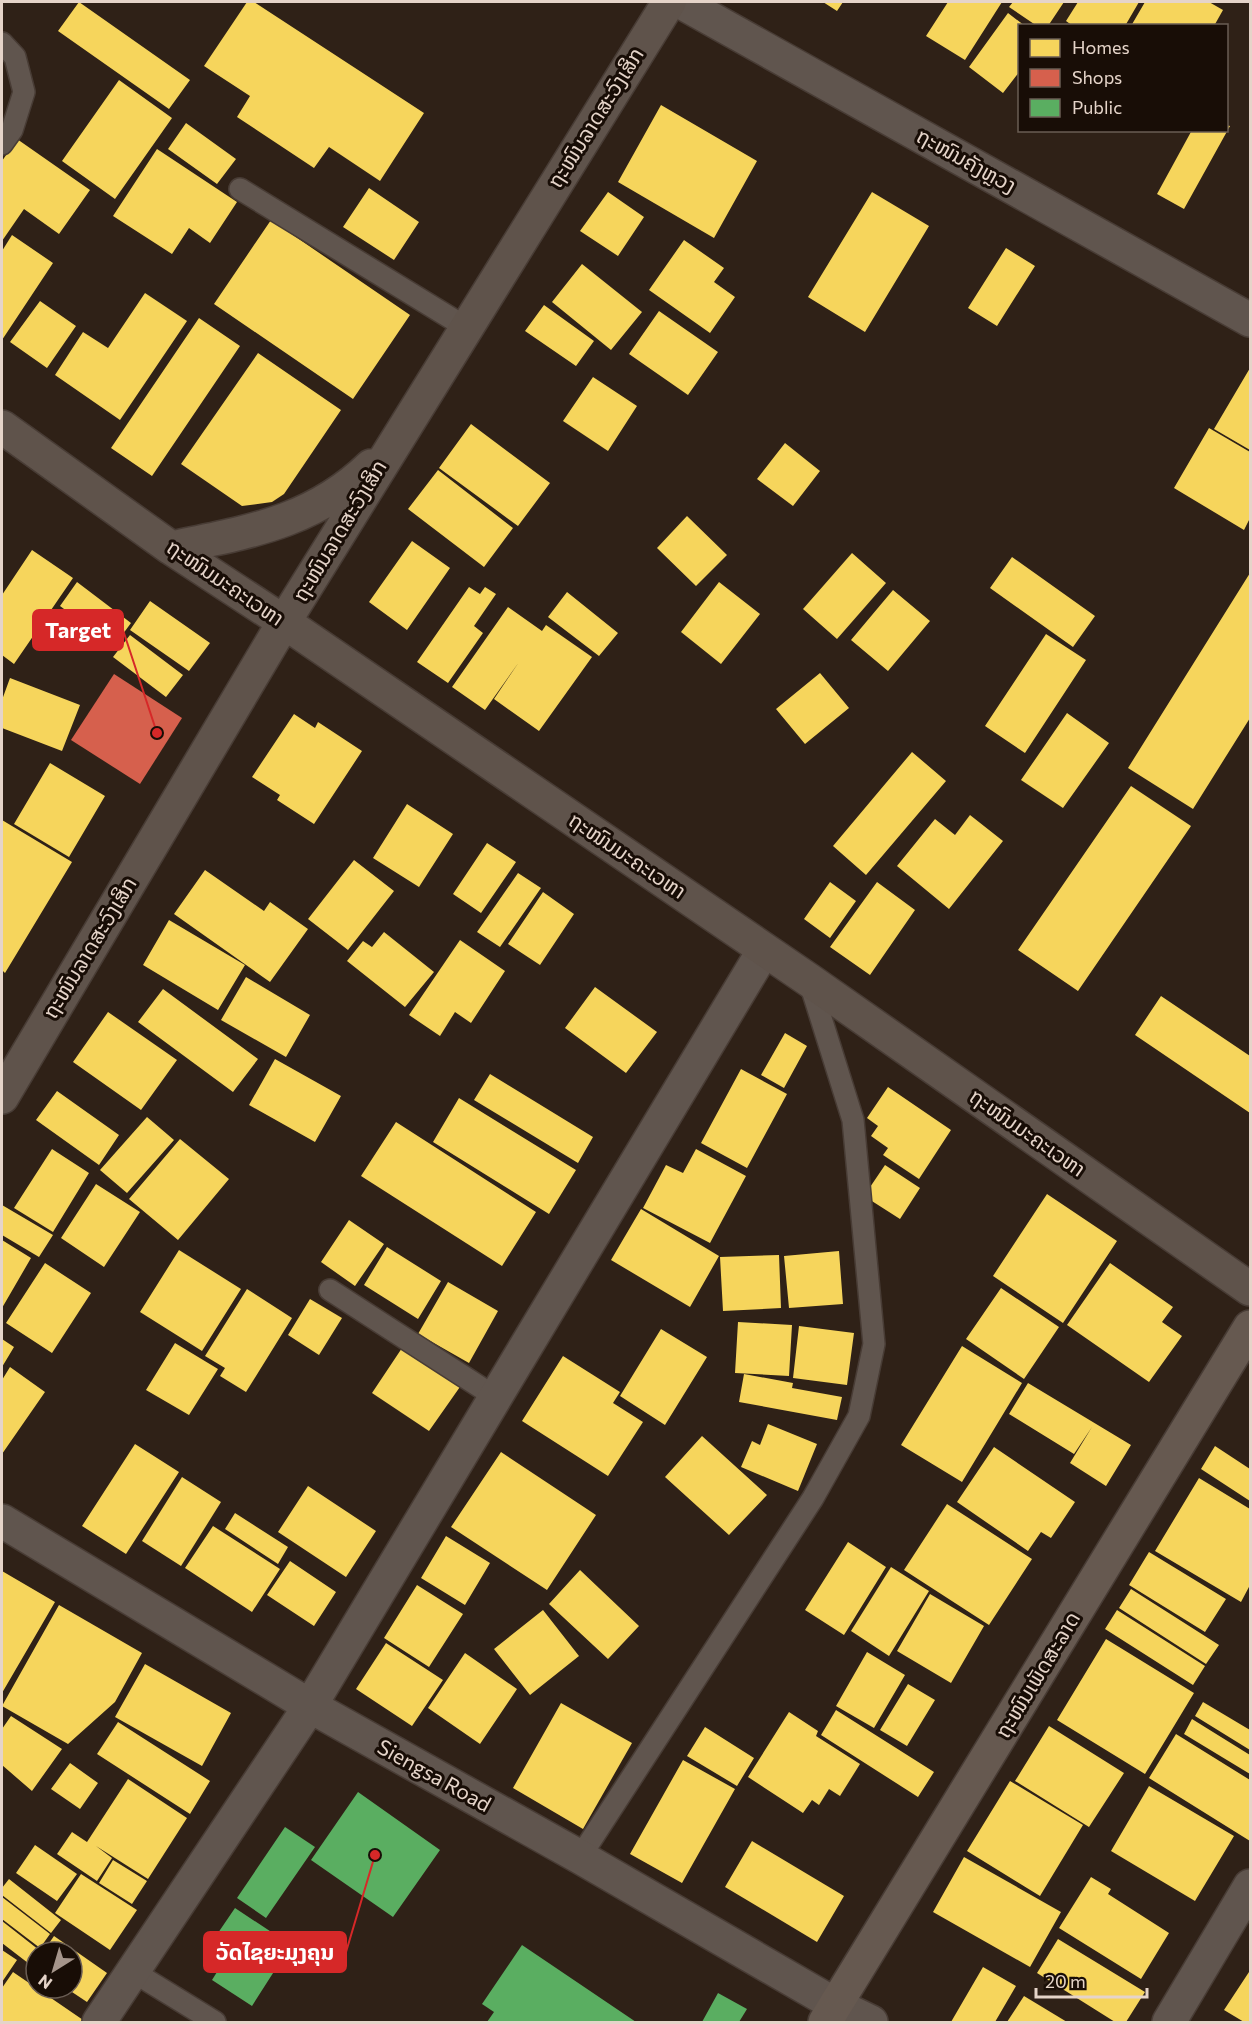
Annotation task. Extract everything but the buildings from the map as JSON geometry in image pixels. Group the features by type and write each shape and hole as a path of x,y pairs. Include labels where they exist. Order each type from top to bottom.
{"main road":[{"name":"ຖະໜົນເພັດສະລາດ","path":"831,2014 1251,1327"}],"street":[{"name":"ຖະໜົນລາດສະວົງເສິກ","path":"2,1096 284,622 669,2"},
{"name":"ຖະໜົນຄັງຫຼວງ","path":"681,2 1251,320"},
{"name":"ຖະໜົນມະຄະເວຫາ","path":"2,427 171,548 284,622 809,980 1251,1289"},
{"path":"171,548 259,529 290,519 322,503 356,480 393,444"},
{"path":"99,2022 310,1706 765,950"},
{"name":"Siengsa Road","path":"2,1521 310,1706 580,1857 831,2014 871,2022"},
{"path":"1169,2022 1245,1906"}],"lane":[{"path":"2,43 15,57 24,93 12,130 2,144"},
{"path":"240,189 467,328"},
{"path":"580,1857 813,1498 859,1416 874,1344 853,1120 809,980"},
{"path":"330,1290 497,1398"},
{"path":"132,1971 215,2022"}],"place":[{"name":"Target","path":"157,733"},
{"name":"ວັດໄຊຍະມຸງຄຸນ","path":"375,1855"}]}
